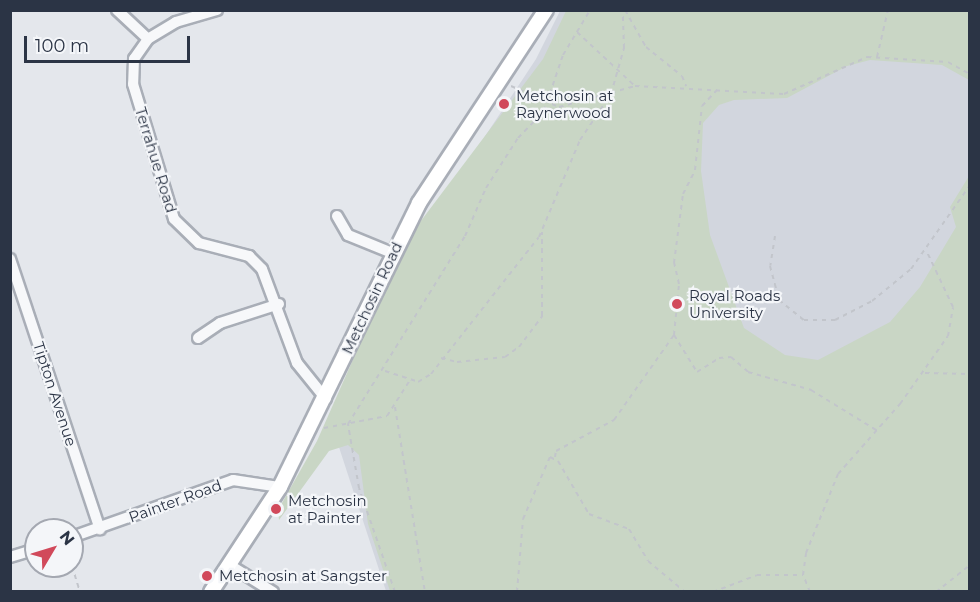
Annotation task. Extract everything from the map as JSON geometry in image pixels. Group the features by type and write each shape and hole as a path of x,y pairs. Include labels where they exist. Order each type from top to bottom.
{"main road":[{"name":"Metchosin Road","path":"211,591 280,487 326,399 392,253 546,10"}],"street":[{"path":"117,10 148,39"},
{"name":"Terrahue Road","path":"217,10 176,22 148,39 134,59 133,84 174,219 199,243 249,256 262,269 279,304 297,363 326,399"},
{"path":"337,216 348,235 392,253"},
{"name":"Tipton Avenue","path":"10,260 100,528"},
{"path":"198,338 220,322 279,304"},
{"name":"Painter Road","path":"84,533 233,480 280,487"},
{"path":"228,564 273,591"}],"path":[{"path":"395,591 359,488 348,424 385,371 465,236 486,188 546,105 577,32 590,10"},
{"path":"385,371 418,382 431,374 441,357 541,231 580,140 611,94 617,72 624,10"},
{"path":"624,10 646,47 682,76 686,86"},
{"path":"877,57 888,10"},
{"path":"577,32 617,72 635,86"},
{"path":"501,80 546,105 611,94 635,86 720,86 784,94 849,62 877,57 948,62 969,72"},
{"path":"685,591 648,561 629,529 590,514 555,457 556,451 614,420 674,335 679,284 674,263 683,194 695,170 702,106 720,86"},
{"path":"775,236 770,266 775,292 790,312 812,322 835,320 872,301 927,252 969,185"},
{"path":"441,357 457,362 506,357 519,347 542,316 541,231"},
{"path":"810,591 803,575 806,553 838,474 878,431 925,373 948,336 953,307 927,252"},
{"path":"674,335 697,372 719,358 731,357 757,376 811,390 878,431"},
{"path":"925,373 969,374"},
{"path":"313,425 348,424 387,416 395,407 410,380"},
{"path":"395,407 425,591"},
{"path":"517,591 523,519 542,485 545,465 555,457"},
{"path":"936,591 969,565"},
{"path":"713,591 757,575 803,575"}],"shaded area":[{"name":"Royal Roads University","path":"560,11 969,11 969,591 386,591 335,435 470,159 536,59"}],"green space":[{"name":"Royal Roads University","path":"566,11 969,11 969,80 942,65 870,60 847,66 787,98 734,100 719,105 703,123 701,171 710,235 744,328 785,355 818,360 890,322 920,287 956,227 950,207 969,176 969,591 390,591 368,524 359,455 348,445 329,451 279,520 278,510 317,441 405,242 543,59"}],"place":[{"name":"Metchosin at Raynerwood","path":"504,104"},
{"name":"Royal Roads University","path":"677,304"},
{"name":"Metchosin at Painter","path":"276,509"},
{"name":"Metchosin at Sangster","path":"207,576"}]}
